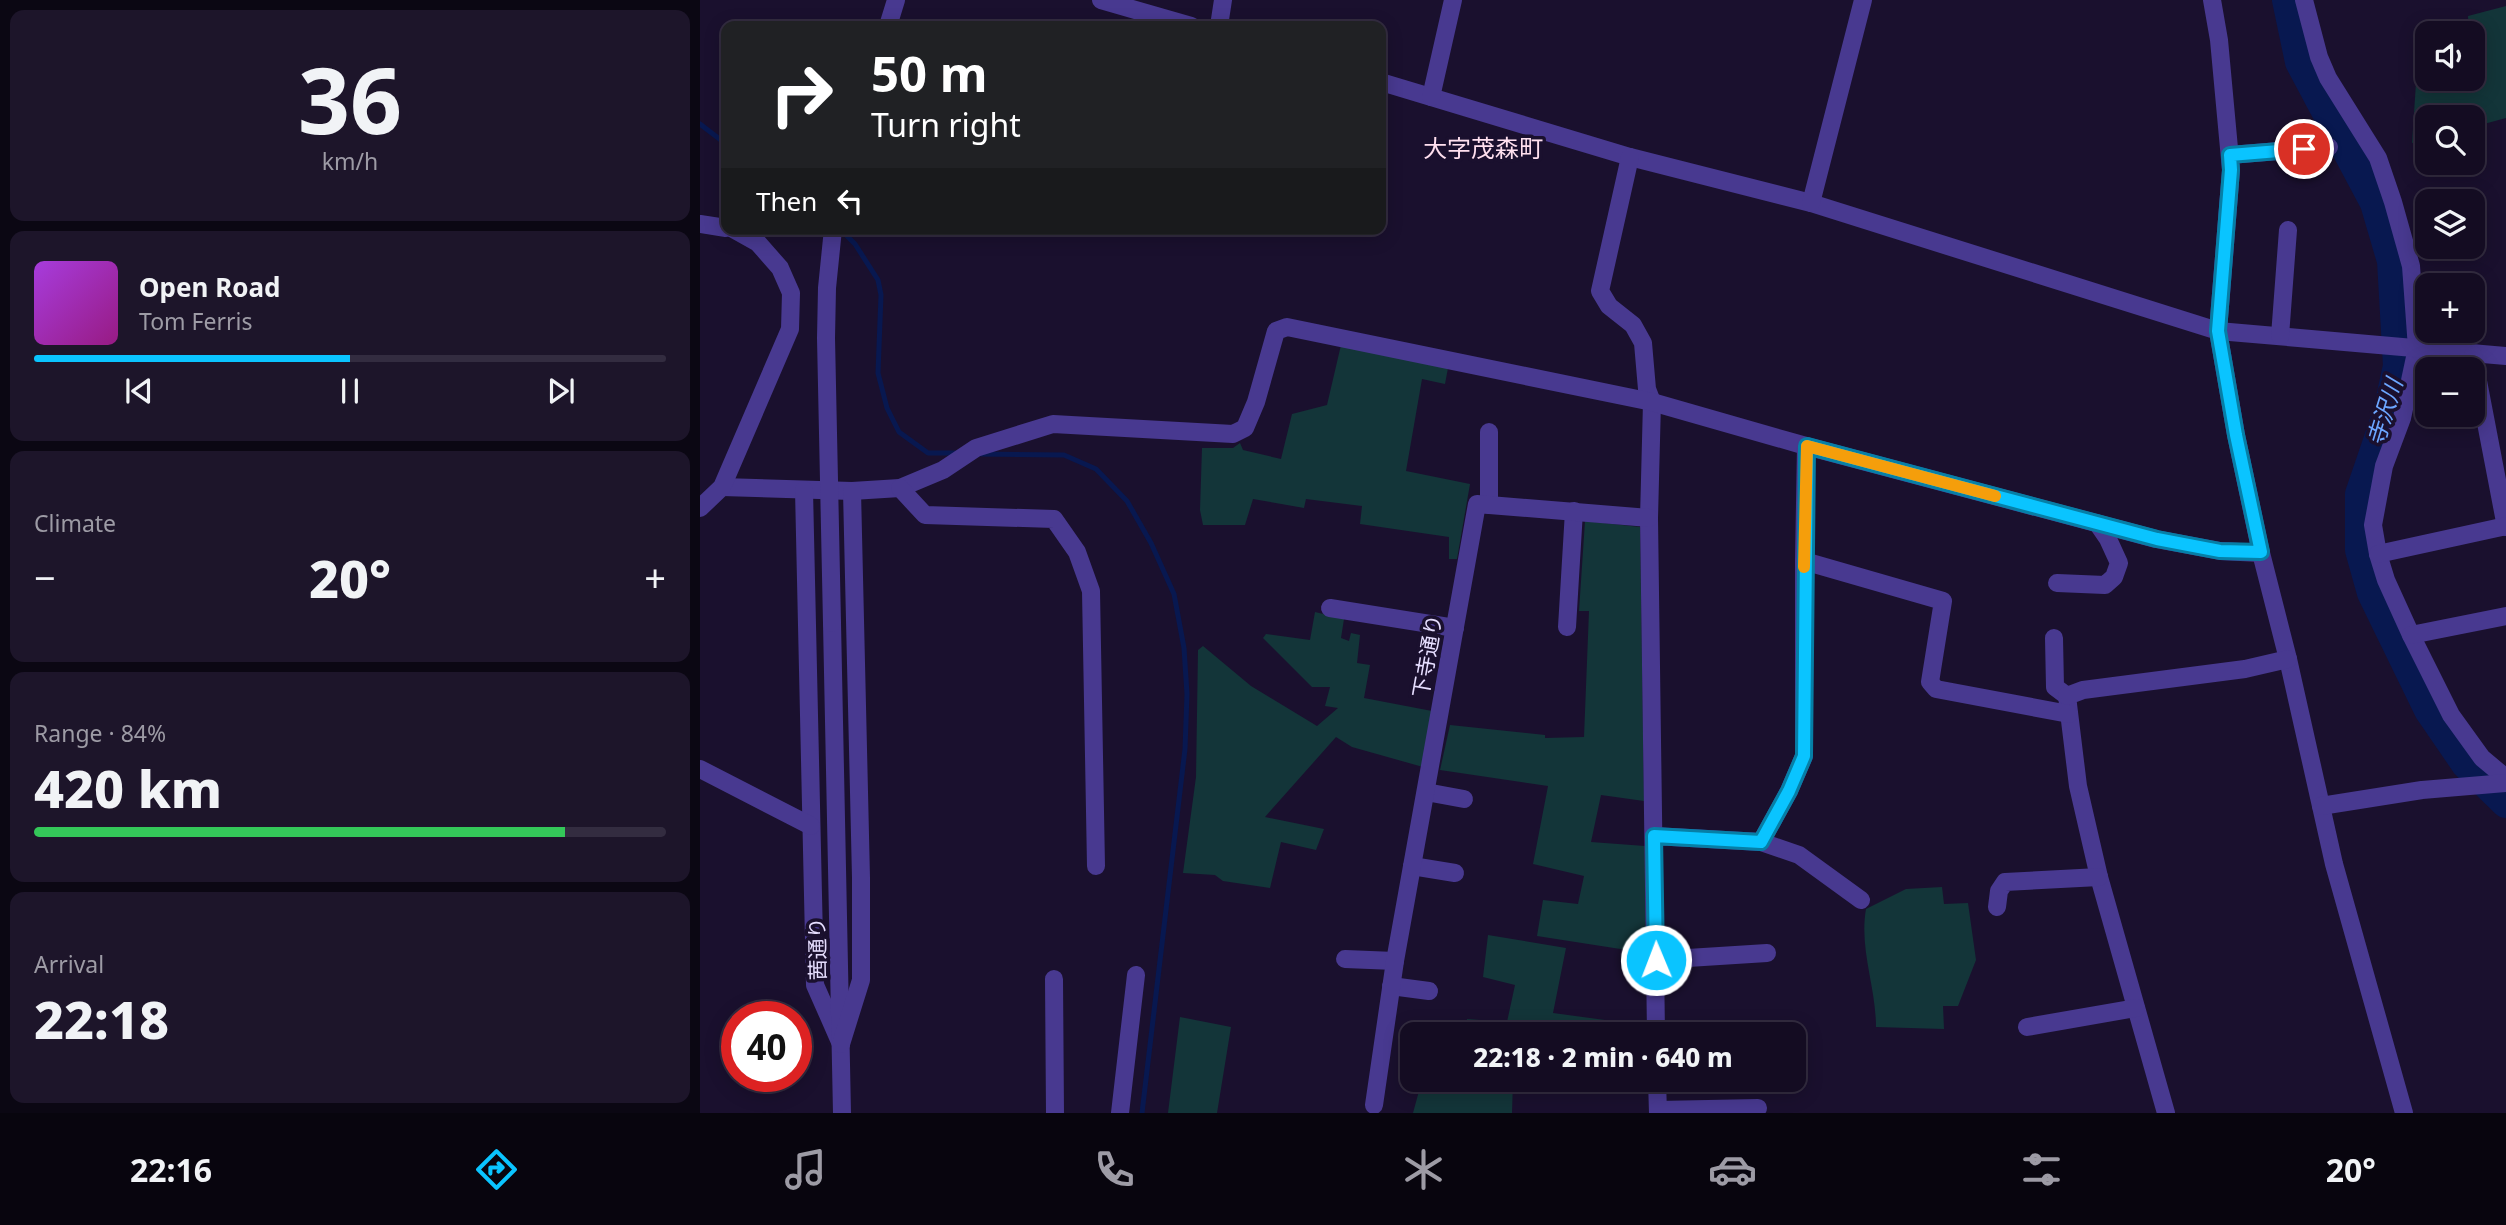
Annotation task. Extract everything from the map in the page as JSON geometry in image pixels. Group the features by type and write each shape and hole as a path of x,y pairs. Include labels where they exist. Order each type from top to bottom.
{"street":[{"path":"890,21 896,0"},
{"path":"1101,0 1174,21"},
{"path":"1220,21 1223,0"},
{"path":"1431,97 1454,0"},
{"path":"1811,204 1863,0"},
{"path":"2212,0 2219,40 2231,170 2218,331 2236,435 2261,552 2334,864 2404,1113"},
{"path":"2304,0 2319,57 2328,78 2378,158 2411,266 2413,348 2402,418 2384,466 2373,525 2378,554 2386,580 2451,715 2482,758 2506,778"},
{"path":"1386,84 1630,157 1811,204 2218,331 2506,356"},
{"path":"2230,155 2329,147"},
{"path":"1630,157 1600,290 1609,306 1633,325 1643,343 1647,389 1652,402 1649,518 1656,1022"},
{"path":"700,224 721,227"},
{"path":"2280,336 2288,230"},
{"path":"700,508 722,487 789,329 791,293 780,268 758,243 744,235"},
{"name":"茜通り","path":"831,235 826,338 842,1113"},
{"path":"722,487 852,491 900,488 943,470 976,448 1053,424 1233,434 1245,428 1256,402 1276,331 1287,327 1652,402 2157,539 2220,551 2261,552"},
{"path":"2378,554 2506,526 2473,355"},
{"path":"1489,432 1489,505 1649,518"},
{"path":"1761,842 1789,791 1804,756 1807,446"},
{"path":"900,488 925,515 1054,519 1077,552 1091,591 1096,866"},
{"path":"804,490 815,985 841,1044"},
{"path":"841,1044 861,980 861,864 852,491"},
{"name":"下寺通り","path":"1374,1105 1395,961 1477,504 1489,505"},
{"path":"1567,627 1574,511"},
{"path":"2057,583 2105,585 2114,577 2119,563 2097,523"},
{"path":"1804,561 1943,601 1930,682 1936,689 2068,705"},
{"path":"1331,608 1455,628"},
{"path":"2411,635 2506,616"},
{"path":"2054,638 2054,687 2068,705 2078,786 2099,877 2166,1113"},
{"path":"2068,705 2082,691 2245,669 2288,659"},
{"path":"700,769 811,826"},
{"path":"2321,806 2422,790 2506,783"},
{"path":"1426,792 1464,799"},
{"path":"1654,836 1761,842 1799,855 1861,900"},
{"path":"1412,866 1455,873"},
{"path":"1997,907 1999,891 2005,882 2099,877"},
{"path":"1656,960 1767,953"},
{"path":"1345,959 1395,961"},
{"path":"1120,1113 1136,975"},
{"path":"1055,979 1055,1113"},
{"path":"1391,986 1429,991"},
{"path":"2027,1027 2136,1008"},
{"path":"1657,1092 1658,1111 1758,1108"}],"green space":[{"path":"2506,6 2506,118 2485,124 2485,105 2415,105 2415,142 2412,143 2415,91 2485,91 2485,21 2468,21 2468,16"},
{"path":"1341,345 1448,368 1445,384 1422,379 1406,471 1470,484 1457,559 1449,559 1449,537 1360,524 1362,506 1306,499 1304,508 1253,499 1245,525 1203,525 1200,510 1202,448 1233,448 1240,443 1243,450 1281,459 1292,414 1327,405"},
{"path":"1585,521 1640,527 1644,801 1601,795 1591,842 1645,846 1646,953 1537,936 1543,900 1578,904 1584,876 1533,864 1548,786 1440,770 1450,725 1545,735 1545,738 1584,737 1589,611 1579,611"},
{"path":"1315,612 1344,619 1341,638 1349,641 1351,633 1360,635 1357,663 1370,665 1364,698 1432,711 1423,767 1352,747 1336,737 1265,817 1324,829 1316,850 1281,842 1270,888 1223,881 1215,875 1183,873 1196,777 1198,650 1203,646 1251,686 1317,726 1338,708 1325,706 1330,687 1312,687 1263,638 1266,634 1310,640"},
{"path":"1942,887 1944,904 1968,903 1976,960 1958,1006 1943,1006 1944,1029 1876,1027 1866,953 1866,909 1906,889"},
{"path":"1488,935 1566,948 1553,1013 1620,1022 1507,1022 1515,985 1483,977"},
{"path":"1180,1017 1231,1027 1217,1113 1168,1113"},
{"path":"1467,1019 1507,1022 1467,1022"},
{"path":"1419,1092 1513,1092 1512,1113 1413,1113"}],"waterway":[{"name":"寺沢川","path":"2287,0 2300,62 2375,203 2392,261 2398,366 2388,412 2360,494 2360,550 2372,593 2429,710 2466,764 2506,803"},
{"path":"700,124 721,140"},
{"path":"846,235 855,244 878,280 881,295 878,373 887,408 899,432 928,453 959,453"},
{"path":"979,454 1064,455 1096,469 1127,501 1151,543 1174,594 1184,648 1187,694 1185,749 1142,1113"}],"slow traffic":[{"path":"1804,567 1807,446 1995,496"}],"district":[{"name":"大字茂森町","path":"1483,147"}],"route":[{"path":"1656,960 1654,836 1761,842 1789,791 1804,756 1807,446 2157,539 2220,551 2261,552 2236,435 2218,331 2226,250 2230,155 2304,149"}]}
